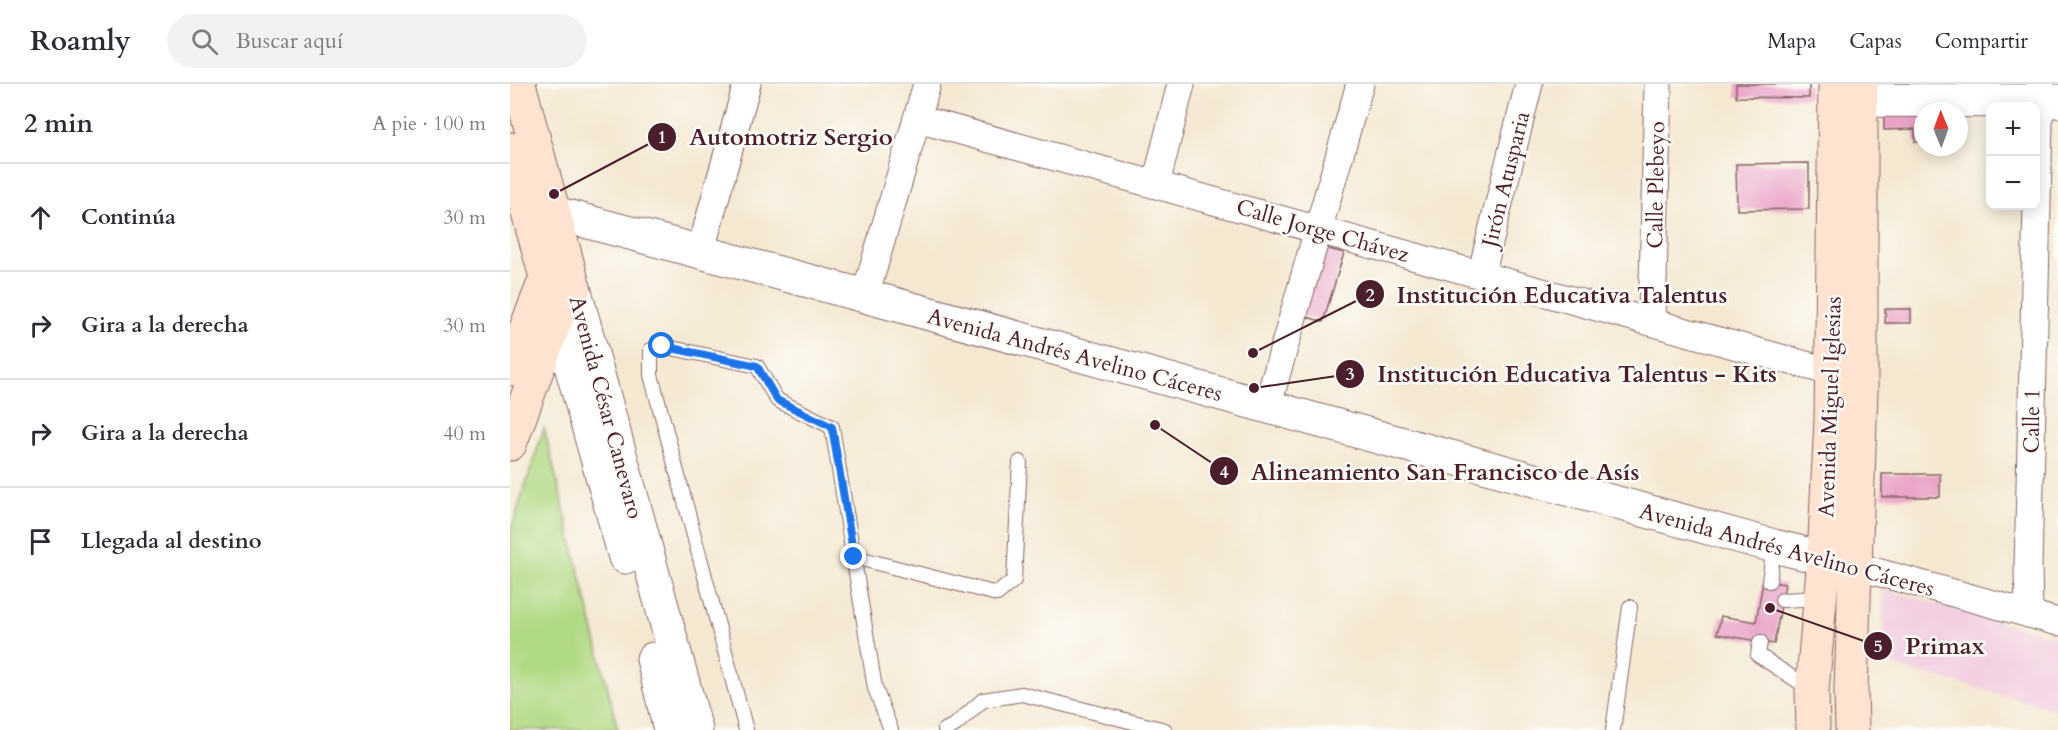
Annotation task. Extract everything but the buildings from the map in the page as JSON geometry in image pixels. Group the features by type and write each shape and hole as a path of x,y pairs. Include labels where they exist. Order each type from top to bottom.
{"main road":[{"name":"Avenida César Canevaro","path":"519,84 530,205"},
{"name":"Avenida Miguel Iglesias","path":"1848,92 1831,372 1831,420 1852,730"},
{"name":"Avenida Miguel Iglesias","path":"1813,730 1812,690 1820,598 1839,562 1861,390 1848,92"},
{"name":"Avenida César Canevaro","path":"510,149 560,283 557,316"},
{"path":"510,369 560,283"},
{"path":"510,444 557,316"},
{"path":"1812,690 1851,690"}],"street":[{"path":"700,253 747,84"},
{"path":"865,296 927,84"},
{"path":"1156,184 1181,84"},
{"path":"1267,407 1360,84"},
{"name":"Jirón Atusparia","path":"1481,274 1529,84"},
{"name":"Calle Plebeyo","path":"1652,322 1658,84"},
{"path":"1848,92 2045,95"},
{"name":"Calle 1","path":"2029,614 2028,566 2045,95"},
{"name":"Calle Jorge Chávez","path":"918,119 1831,372"},
{"name":"Avenida Andrés Avelino Cáceres","path":"530,205 2058,622"},
{"name":"Avenida César Canevaro","path":"560,283 696,730"},
{"name":"Avenida César Canevaro","path":"557,316 658,676 670,730"}],"lane":[{"path":"746,730 651,375 651,350 662,346 757,366 777,400 832,427 875,688 891,730"},
{"path":"854,557 997,594 1014,580 1020,462"},
{"path":"1769,581 1774,546"},
{"path":"1782,600 1820,598"},
{"path":"1613,730 1630,607"},
{"path":"1760,642 1758,655 1812,690"},
{"path":"945,730 984,700 1022,694 1165,730"}],"shaded area":[{"path":"1882,589 2058,638 2058,710 1889,663 1885,659"}],"green space":[{"path":"544,428 618,730 510,730 510,533"}],"place":[{"name":"Automotriz Sergio","path":"554,194"},
{"name":"Institución Educativa Talentus","path":"1253,353"},
{"name":"Institución Educativa Talentus - Kits","path":"1254,388"},
{"name":"Alineamiento San Francisco de Asís","path":"1155,425"},
{"name":"Primax","path":"1770,608"}],"route":[{"path":"662,346 757,366 777,400 832,427 854,557"}]}
